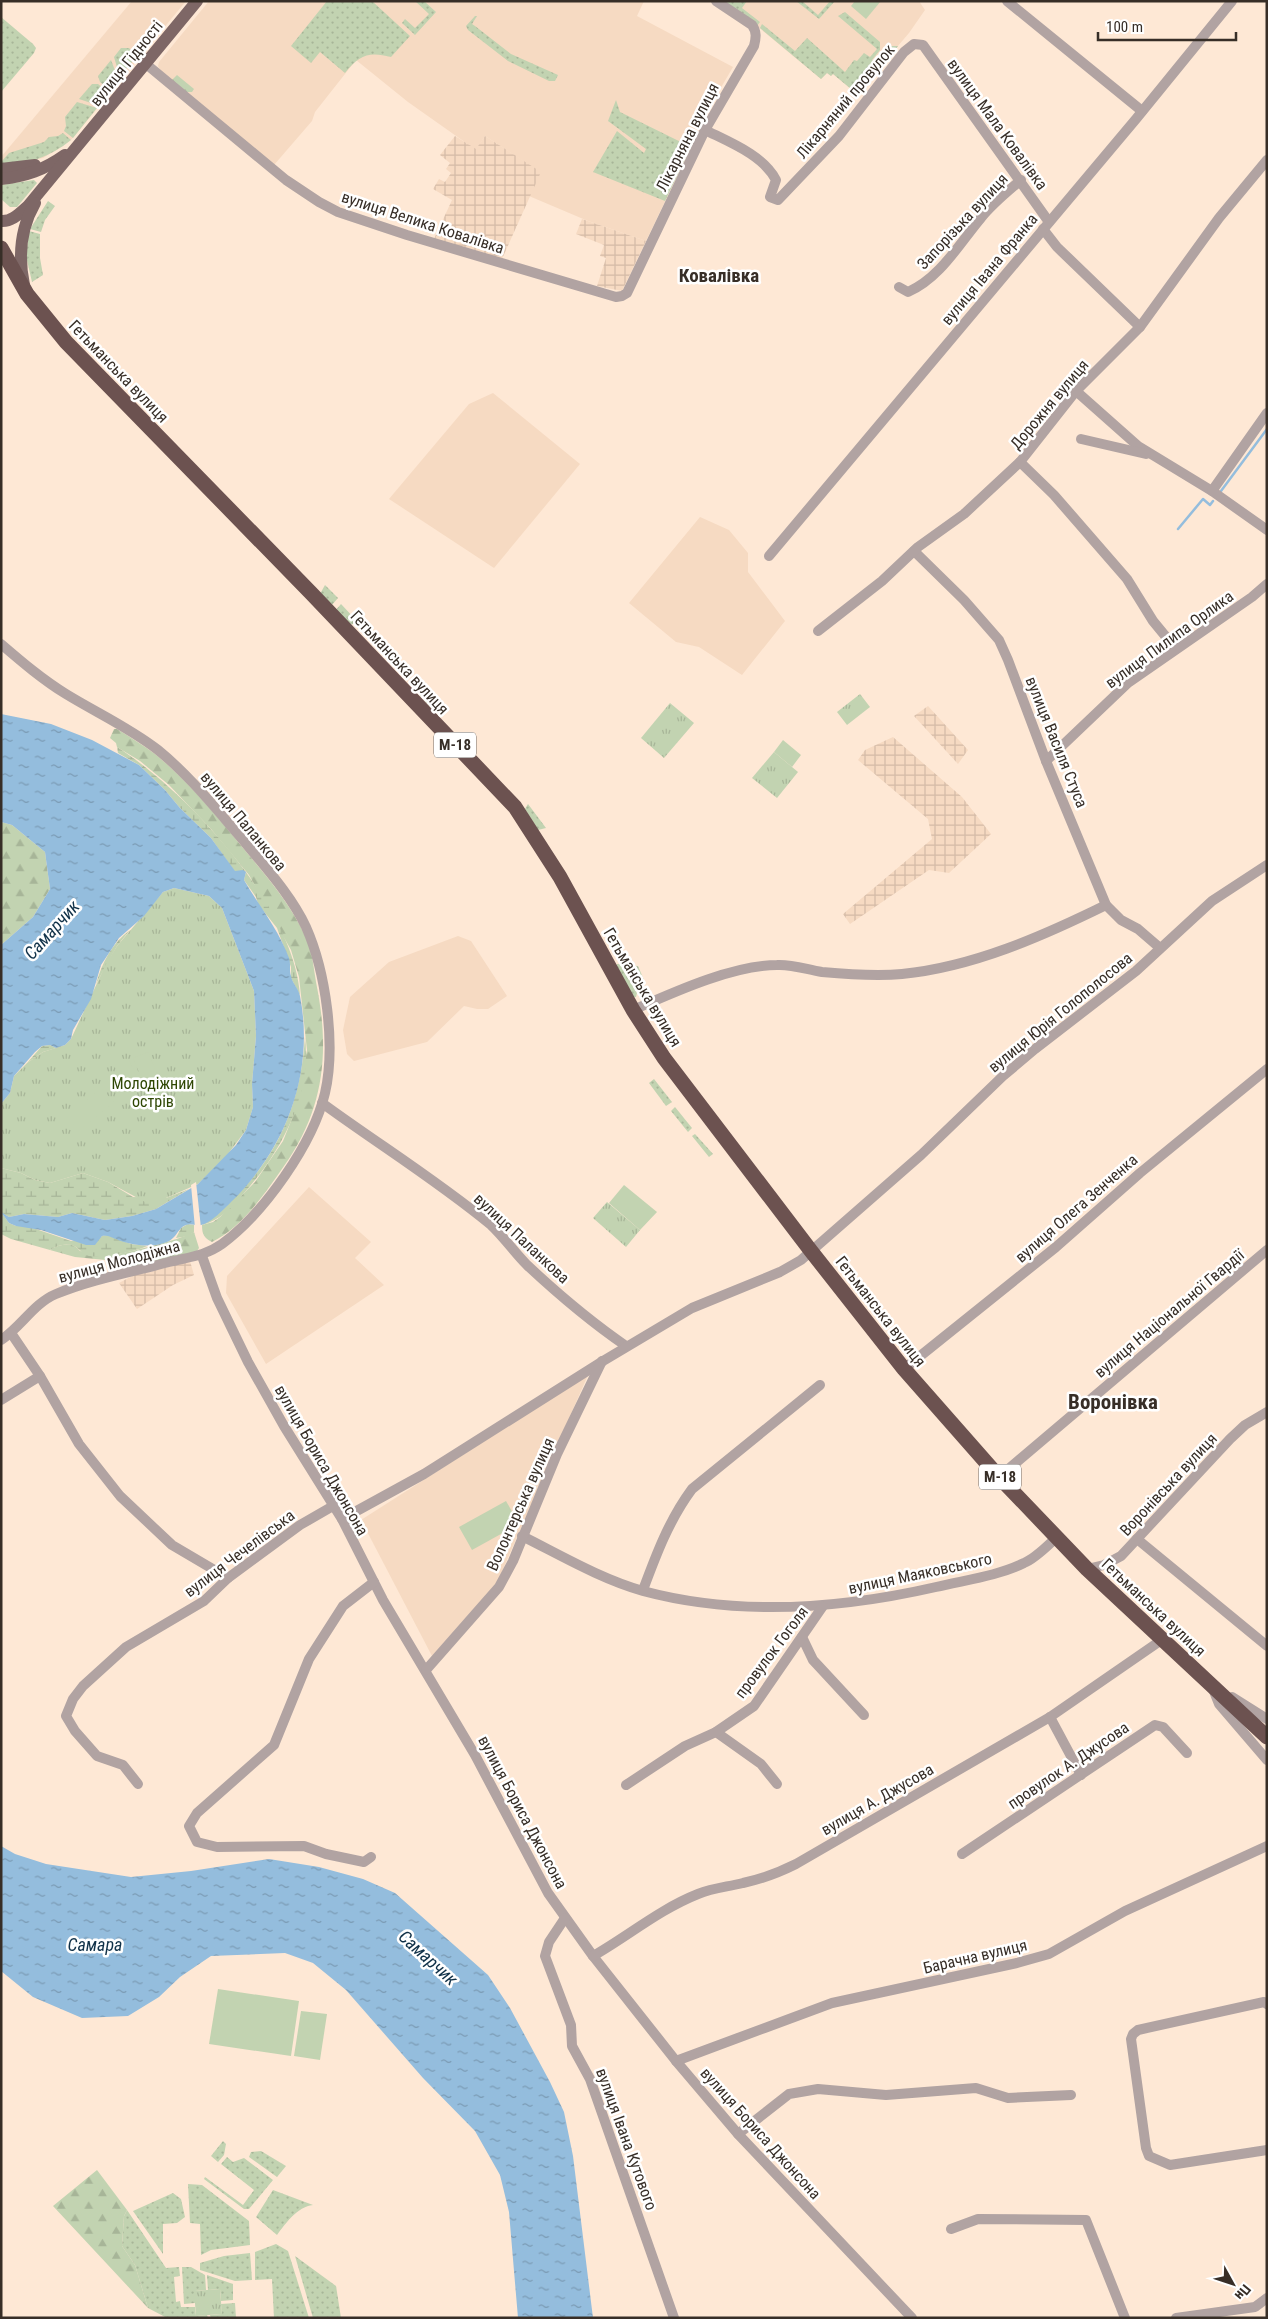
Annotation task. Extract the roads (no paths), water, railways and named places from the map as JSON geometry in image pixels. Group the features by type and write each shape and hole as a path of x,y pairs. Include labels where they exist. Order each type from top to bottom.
{"highway":[{"name":"Гетьманська вулиця","path":"1,248 25,290 66,342 298,579 515,807 560,877 633,1010 664,1058 811,1251 904,1369 999,1477 1088,1569 1267,1737"}],"main road":[{"name":"вулиця Гідності","path":"1,220 6,221 18,216 44,187 197,1"},
{"name":"вулиця Гідності","path":"1,170 37,164 56,155 73,144 99,122"},
{"name":"вулиця Гідності","path":"1,179 29,175 52,164 65,155 99,122"},
{"name":"вулиця Гідності","path":"25,290 20,251 24,229 44,187"}],"street":[{"name":"Лікарняна вулиця","path":"616,297 627,293 705,130 754,46 756,30 752,25 716,1"},
{"path":"1007,1 1142,111"},
{"name":"вулиця Івана Франка","path":"769,556 1232,1"},
{"name":"Лікарняний провулок","path":"705,130 741,149 772,172 776,180 770,197 778,200 839,136 904,52 914,44 923,44"},
{"name":"вулиця Мала Ковалівка","path":"923,44 1021,180 1057,247 1140,327"},
{"name":"вулиця Велика Ковалівка","path":"146,64 286,180 332,209 407,236 616,297"},
{"name":"Дорожня вулиця","path":"818,631 882,581 914,551 964,514 1020,462 1076,391 1140,327 1219,218 1267,160"},
{"name":"Запорізька вулиця","path":"899,286 908,292 919,287 940,268 982,216 1021,180"},
{"path":"1076,391 1138,446 1212,491 1267,530"},
{"path":"1212,491 1267,413"},
{"path":"1081,439 1154,455"},
{"path":"1020,462 1054,496 1127,579 1153,621 1176,649"},
{"name":"вулиця Василя Стуса","path":"914,551 964,600 999,640 1046,761 1106,906 1121,920 1138,929 1160,948"},
{"name":"вулиця Пилипа Орлика","path":"1046,761 1128,683 1252,598 1267,584"},
{"name":"вулиця Паланкова","path":"1,644 53,686 137,735 176,766 218,810 265,866 293,904 305,925 314,947 326,1008 329,1058 322,1103 295,1161 266,1199 232,1235 202,1256"},
{"name":"вулиця Юрія Голополосова","path":"811,1251 921,1155 1003,1076 1136,971 1212,901 1267,865"},
{"path":"633,1010 730,972 778,964 824,972 901,974 934,968 973,959 1047,934 1106,906"},
{"name":"вулиця Олега Зенченка","path":"904,1369 1056,1247 1140,1173 1267,1069"},
{"name":"вулиця Паланкова","path":"322,1103 447,1190 493,1227 526,1264 552,1288 599,1328 626,1346"},
{"name":"вулиця Національної Гвардії","path":"999,1477 1267,1250"},
{"path":"342,1519 432,1469 603,1360 692,1308 780,1272 811,1251"},
{"name":"вулиця Молодіжна","path":"1,1340 52,1295 114,1275 202,1256"},
{"name":"вулиця Бориса Джонсона","path":"202,1256 217,1298 248,1362 342,1519 374,1582 475,1755 548,1893 593,1956 676,2061 738,2134 910,2317"},
{"path":"11,1333 40,1376 79,1444 120,1496 172,1545 228,1578"},
{"name":"Волонтерська вулиця","path":"426,1670 499,1587 557,1454 603,1360"},
{"path":"1,1400 40,1376"},
{"path":"643,1590 670,1523 680,1505 692,1490 820,1385"},
{"name":"Воронівська вулиця","path":"1088,1569 1104,1565 1121,1556 1230,1439 1245,1425 1267,1412"},
{"name":"вулиця Чечелівська","path":"138,1784 124,1765 97,1756 75,1731 66,1716 69,1707 83,1686 126,1647 204,1601 228,1578 300,1525 333,1506"},
{"name":"вулиця Маяковського","path":"522,1536 604,1576 643,1590 701,1603 758,1608 823,1606 888,1598 1008,1570 1026,1563 1057,1537"},
{"path":"1137,1539 1267,1646"},
{"path":"371,1857 364,1862 326,1854 304,1846 217,1847 196,1842 189,1826 197,1813 274,1745 309,1659 343,1606 374,1582"},
{"name":"провулок Гоголя","path":"626,1785 685,1746 716,1732 754,1706 823,1606"},
{"path":"802,1637 813,1660 864,1715"},
{"name":"вулиця А. Джусова","path":"593,1956 628,1936 667,1908 695,1895 718,1886 740,1884 775,1875 1050,1717 1163,1639"},
{"path":"1210,1683 1267,1719"},
{"path":"1210,1683 1219,1704 1267,1760"},
{"path":"1050,1717 1081,1775"},
{"name":"провулок А. Джусова","path":"962,1854 1154,1725 1163,1727 1187,1753"},
{"path":"716,1732 761,1764 777,1784"},
{"name":"Барачна вулиця","path":"676,2061 832,2003 1017,1963 1049,1954 1125,1911 1267,1846"},
{"name":"вулиця Івана Кутового","path":"565,1918 549,1942 545,1956 571,2025 572,2046 590,2079 674,2318"},
{"path":"1267,2004 1264,2002 1138,2030 1131,2040 1146,2148 1149,2156 1170,2165 1267,2150"},
{"path":"738,2134 789,2094 818,2089 886,2095 976,2088 1008,2098 1071,2095"},
{"path":"950,2229 978,2219 1086,2220 1125,2318"},
{"path":"1176,2318 1234,2314 1255,2306 1267,2298"}],"water":[{"name":"Самарчик","path":"1,714 51,724 92,740 139,765 211,838 235,871 243,870 246,872 244,880 274,927 289,958 292,979 300,996 304,1024 303,1053 299,1081 292,1108 281,1134 267,1158 250,1181 221,1212 205,1224 188,1224 172,1239 164,1243 140,1245 127,1243 109,1236 102,1236 95,1245 86,1245 41,1230 16,1226 9,1223 1,1212 9,1217 24,1214 58,1217 72,1213 105,1220 132,1216 156,1209 198,1184 236,1145 246,1130 253,1107 252,1084 256,1036 254,991 222,908 209,896 174,888 163,892 144,916 119,938 101,965 91,999 73,1030 71,1039 65,1045 56,1048 50,1045 42,1046 35,1052 14,1076 10,1093 1,1104 1,945 33,917 50,889 45,852 12,825 1,822"},
{"name":"Самара","path":"1,1846 15,1854 46,1864 131,1877 191,1871 269,1859 319,1867 363,1879 395,1893 488,1975 510,2008 564,2112 573,2156 593,2318 518,2318 509,2212 500,2175 475,2131 423,2078 346,1990 313,1963 285,1953 211,1956 180,1977 159,1997 128,2016 82,2018 33,1997 1,1971"}],"waterway":[{"path":"1221,491 1267,429"},
{"path":"1178,529 1203,499 1210,505 1213,501"}],"district":[{"name":"Ковалівка","path":"719,275"},
{"name":"Воронівка","path":"1113,1402"}],"park label":[{"name":"Молодіжний острів","path":"153,1092"}]}
